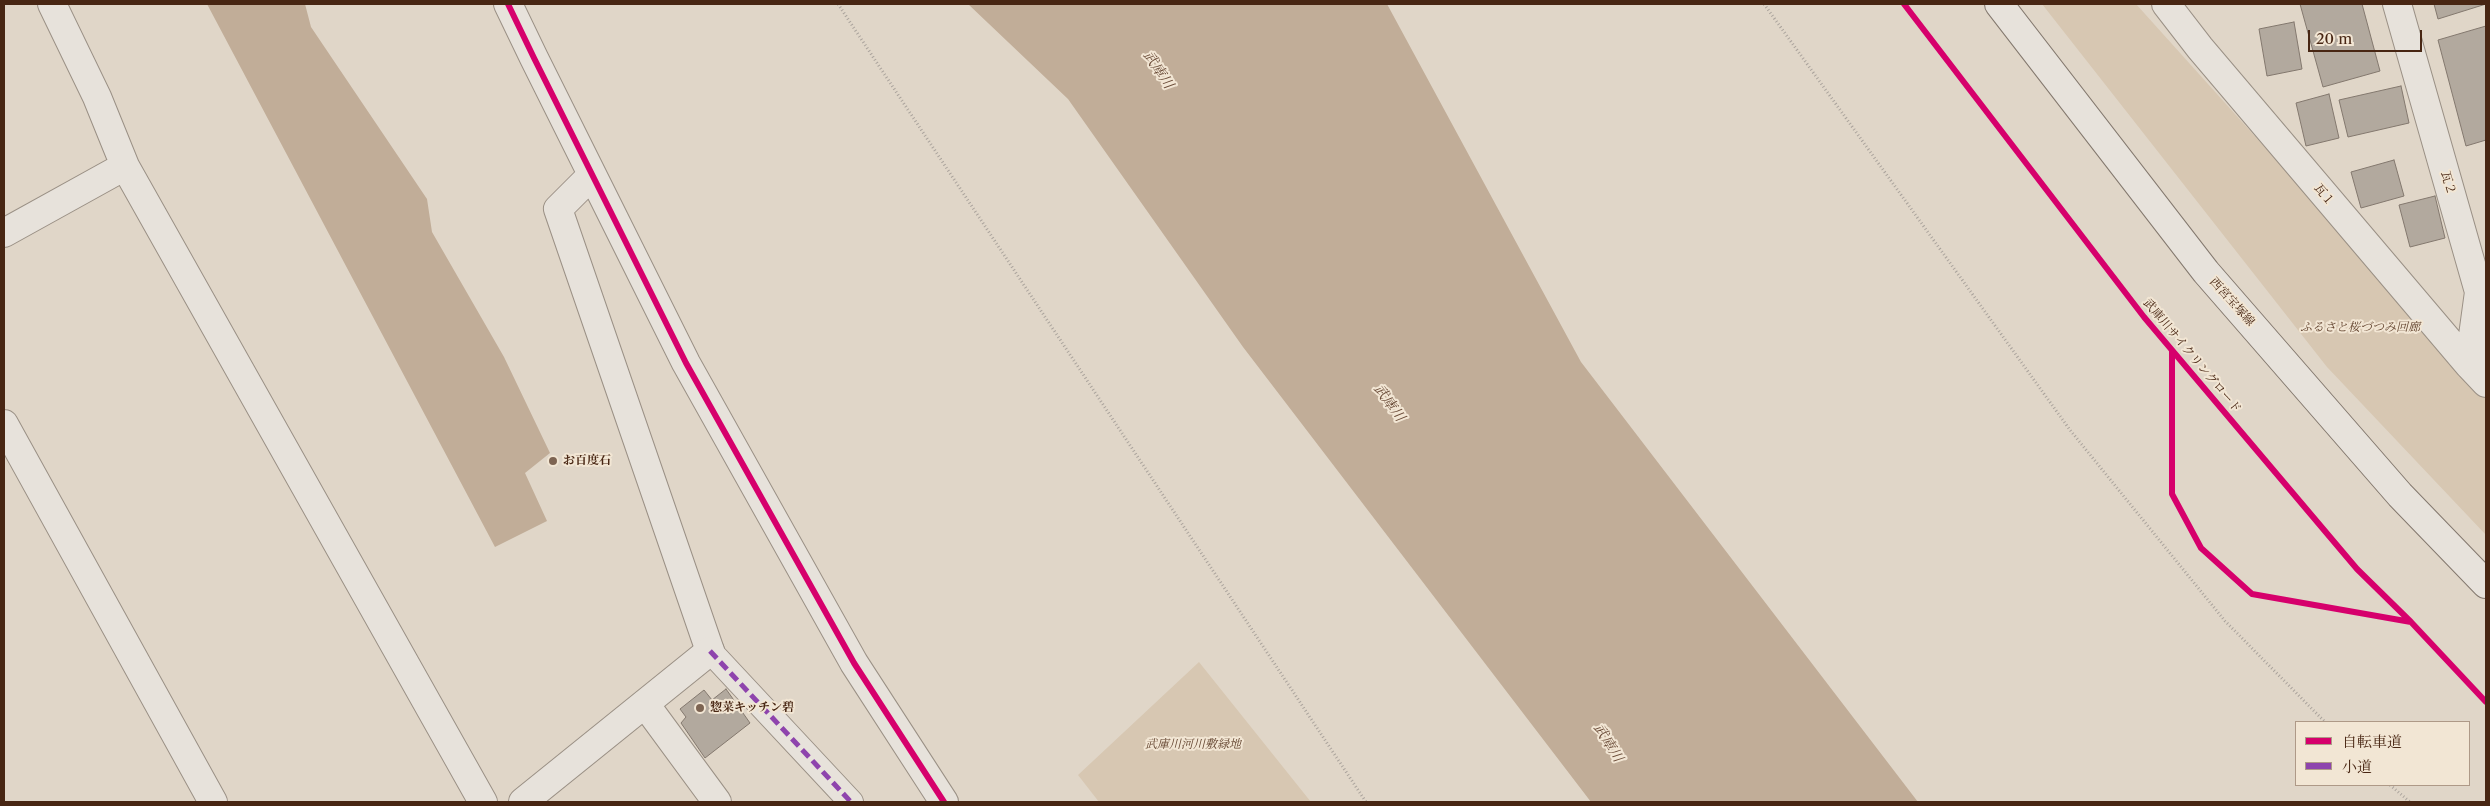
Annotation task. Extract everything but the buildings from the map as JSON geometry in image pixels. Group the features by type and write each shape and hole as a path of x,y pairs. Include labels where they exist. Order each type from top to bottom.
{"street":[{"path":"52,4 98,97 125,166 483,802"},
{"path":"508,4 686,363 854,663 944,802"},
{"name":"西宮宝塚線","path":"1999,4 2206,272 2400,495 2486,584"},
{"name":"瓦１","path":"2166,4 2200,48 2480,369"},
{"name":"瓦２","path":"2397,4 2479,292 2480,369"},
{"path":"4,233 125,166"},
{"path":"592,175 558,209 710,651 852,802"},
{"path":"4,424 214,802"},
{"path":"523,802 710,651"},
{"path":"645,704 717,802"}],"path":[{"path":"838,4 1366,802"},
{"path":"1764,4 2070,430 2226,620 2324,721"},
{"path":"2391,786 2410,802"}],"green space":[{"name":"ふるさと桜づつみ回廊","path":"2042,4 2136,4 2486,393 2486,535 2327,367"},
{"name":"武庫川河川敷緑地","path":"1199,662 1311,802 1099,802 1078,775"}],"water":[{"path":"207,4 305,4 311,27 427,199 432,232 504,357 550,453 525,473 547,521 495,547"},
{"name":"武庫川","path":"968,4 1387,4 1581,362 1918,802 1591,802 1243,347 1068,99"}],"marked path":[{"path":"710,651 851,802"}],"cycle path":[{"path":"508,4 686,363 854,663 944,802"},
{"name":"武庫川サイクリングロード","path":"1904,4 2144,317 2357,569 2411,622 2486,702"},
{"name":"武庫川サイクリングロード","path":"2172,351 2172,494 2201,548 2252,594 2411,622"}],"place":[{"name":"お百度石","path":"553,461"},
{"name":"惣菜キッチン碧","path":"700,708"}]}
